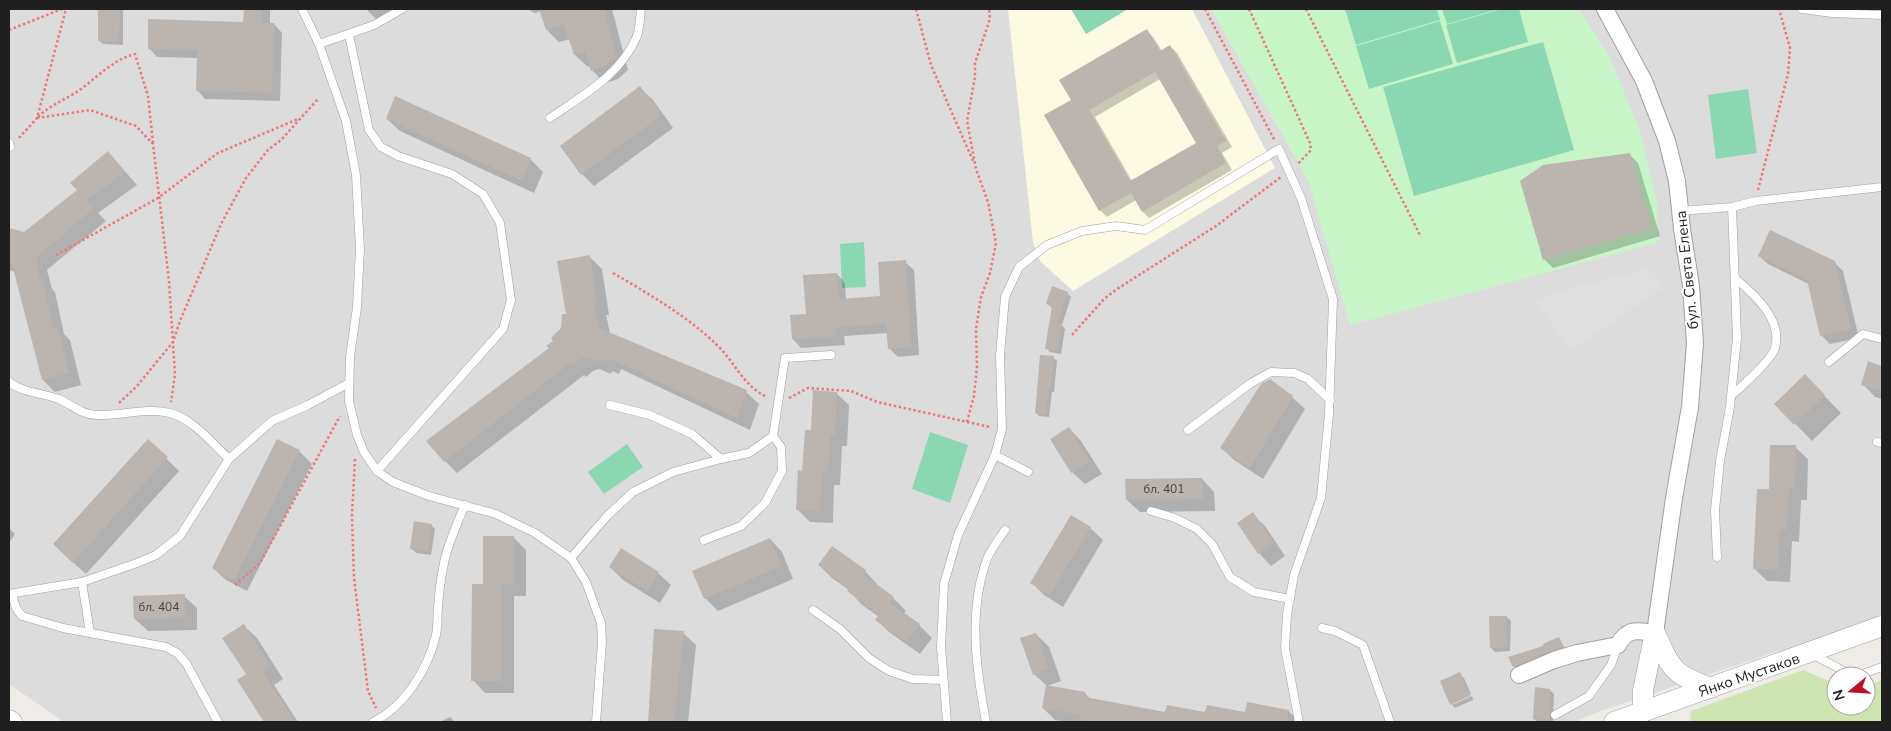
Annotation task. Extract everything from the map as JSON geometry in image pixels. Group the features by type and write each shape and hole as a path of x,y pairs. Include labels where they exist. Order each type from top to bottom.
{"street":[{"name":"бул. Света Елена","path":"1605,9 1644,81 1667,141 1677,181 1691,286 1695,343 1690,407 1674,498 1655,633"},
{"name":"Янко Мустаков","path":"1614,722 1644,717 1711,688 1882,626"},
{"path":"1519,675 1577,652 1618,645 1623,636 1634,630 1655,633"},
{"path":"1655,633 1674,671 1693,682 1711,688"},
{"path":"1644,717 1643,690 1655,633"}],"lane":[{"path":"302,9 318,44 346,121 358,198 360,249 358,308 350,357 349,401 357,435 364,452 377,471 393,482 413,491 496,514 518,523 553,544 571,558 586,582 601,623 602,642 596,722"},
{"path":"318,44 374,25 402,9"},
{"path":"550,118 608,78 628,53 638,34 641,9"},
{"path":"1802,9 1832,13 1882,15"},
{"path":"349,35 369,130 381,147 389,152 452,174 483,194 500,223 511,300 503,329 377,471"},
{"path":"947,722 941,646 944,584 958,535 995,455 1002,429 1000,355 1005,297 1019,268 1047,245 1082,231 1116,226 1145,230 1279,149 1300,198 1333,299 1330,400 1321,498 1294,575 1287,614 1285,648 1299,722"},
{"path":"1680,210 1732,207 1756,201 1882,187"},
{"path":"1717,557 1716,510 1720,461 1731,396 1737,338 1732,207"},
{"path":"1731,396 1762,366 1775,349 1775,326 1755,295 1736,279"},
{"path":"1828,362 1863,334 1882,339"},
{"path":"571,558 607,516 633,492 673,472 749,453 773,436 785,358 831,355"},
{"path":"1188,430 1251,383 1271,372 1294,373 1308,378 1330,400"},
{"path":"9,382 22,389 61,400 87,414 169,413 182,418 194,427 230,459"},
{"path":"218,722 186,663 177,653 166,647 63,628 22,616 10,594 82,582 137,563 168,547 180,536 230,459 272,421 308,405 349,383"},
{"path":"610,404 650,415 692,434 721,459"},
{"path":"704,540 741,526 765,503 782,471 781,447 773,436"},
{"path":"995,455 1028,472"},
{"path":"373,722 381,718 403,700 428,662 436,634 444,562 450,539 465,505"},
{"path":"1151,511 1175,518 1197,529 1212,544 1230,577 1254,592 1290,599"},
{"path":"986,722 981,695 976,636 977,594 988,557 1005,530"},
{"path":"82,582 90,633"},
{"path":"813,610 840,629 870,658 889,671 913,678 944,680"},
{"path":"1322,628 1335,631 1363,645 1390,722"},
{"path":"1555,715 1588,696 1611,665 1618,645"},
{"path":"1811,653 1835,666"}],"path":[{"path":"9,30 62,9"},
{"path":"37,118 66,9"},
{"path":"916,9 931,66 976,169 988,202 996,243 990,274 980,297 976,329 977,366 974,396 967,422"},
{"path":"976,169 967,121 975,62 990,19 989,9"},
{"path":"1205,9 1279,149"},
{"path":"1306,9 1421,237"},
{"path":"1756,201 1788,74 1790,48 1780,9"},
{"path":"10,145 48,108 74,94 117,62 135,54 148,96 156,158 158,198 163,221 169,281 175,374 169,413"},
{"path":"105,415 137,386 173,342 221,224 246,178 318,99"},
{"path":"37,118 90,110 136,126 153,144"},
{"path":"56,255 158,198 218,153 300,118"},
{"path":"613,273 677,314 718,345 742,377 757,392 779,401 793,397 808,388 822,387 851,391 877,402 1002,429"},
{"path":"235,585 260,563 349,401"},
{"path":"357,435 352,515 354,578 368,691 381,718"}],"shaded area":[{"path":"9,9 1882,9 1882,616 1598,712 1575,722 64,722 9,684"},
{"path":"1008,9 1192,9 1275,168 1073,291 1040,261 1033,242"},
{"path":"1650,268 1663,288 1570,351 1537,303 1554,292"}],"green space":[{"path":"1071,9 1128,9 1086,34"},
{"path":"1211,9 1579,9 1610,58 1640,131 1657,203 1657,243 1350,325 1308,180"},
{"path":"1345,9 1437,9 1440,20 1356,45"},
{"path":"1442,9 1499,9 1447,24"},
{"path":"1502,9 1519,9 1528,42 1457,63 1446,25"},
{"path":"1440,21 1453,64 1369,89 1356,46"},
{"path":"1543,42 1574,150 1414,196 1383,87"},
{"path":"1748,89 1757,153 1716,159 1708,95"},
{"path":"864,242 866,287 842,288 840,244"},
{"path":"930,432 968,445 950,503 912,489"},
{"path":"627,444 643,467 604,494 588,472"},
{"path":"1803,670 1826,680 1826,716 1876,716 1876,682 1882,680 1882,722 1690,722 1691,711"}],"building":[{"path":"98,9 120,9 119,41 98,41"},
{"path":"244,9 262,9 262,23 274,23 272,93 196,91 197,50 148,49 148,19 243,22"},
{"path":"539,9 604,9 616,57 605,66 591,71 585,52 574,55 564,24 546,30"},
{"path":"1147,29 1160,51 1170,45 1226,141 1217,146 1226,163 1142,212 1131,193 1099,211 1044,115 1071,100 1059,80","holes":["1155,72 1196,143 1130,181 1089,110"]},
{"path":"640,86 662,115 581,175 560,146"},
{"path":"395,96 531,158 522,181 386,119"},
{"path":"108,151 125,172 87,200 94,208 36,258 40,279 43,279 53,328 58,327 69,373 42,380 12,264 9,263 9,228 24,232 77,190 70,183"},
{"path":"1630,153 1652,228 1543,260 1520,181 1543,165"},
{"path":"1770,230 1835,261 1851,329 1820,336 1807,280 1758,256"},
{"path":"590,255 597,303 594,303 599,328 747,390 737,418 608,358 606,362 599,360 598,362 585,358 580,359 573,365 570,363 444,462 426,441 549,348 546,346 553,341 551,338 561,328 562,314 566,314 557,261"},
{"path":"906,260 911,347 888,349 886,324 836,327 837,337 792,339 790,315 806,314 803,275 837,273 839,299 880,296 878,262"},
{"path":"1052,286 1068,292 1058,323 1062,324 1057,351 1045,349 1052,306 1046,304"},
{"path":"1040,355 1054,356 1046,415 1035,413"},
{"path":"1868,361 1882,366 1882,391 1861,385"},
{"path":"1805,374 1825,395 1794,425 1774,404"},
{"path":"1270,379 1293,396 1250,468 1220,448 1261,384"},
{"path":"813,390 837,392 835,434 830,434 828,473 822,473 820,511 796,510 798,470 802,471 805,430 811,430"},
{"path":"1069,427 1090,461 1071,473 1050,439"},
{"path":"148,439 168,457 73,563 53,544"},
{"path":"277,439 300,450 234,580 212,568"},
{"path":"1770,445 1796,445 1795,488 1789,488 1787,530 1780,529 1778,570 1753,569 1757,489 1769,489"},
{"path":"1202,478 1203,499 1126,500 1125,479"},
{"path":"1253,512 1274,543 1258,554 1237,523"},
{"path":"1071,515 1091,527 1050,595 1030,583"},
{"path":"414,521 432,524 428,552 410,549"},
{"path":"483,536 514,536 514,584 502,584 502,681 471,681 472,584 483,584"},
{"path":"770,538 782,566 704,599 692,571"},
{"path":"832,546 866,570 863,574 894,597 890,603 920,624 907,643 875,620 879,615 847,591 849,588 818,565"},
{"path":"621,548 659,572 647,591 609,567"},
{"path":"185,594 185,618 134,619 133,596"},
{"path":"1489,616 1507,616 1506,647 1490,648"},
{"path":"244,624 271,666 263,672 295,722 264,722 237,680 246,674 222,638"},
{"path":"654,629 684,631 674,722 648,722"},
{"path":"1036,633 1049,669 1033,675 1020,638"},
{"path":"1559,637 1564,647 1513,667 1508,657 1543,646 1543,644"},
{"path":"1460,672 1470,696 1450,705 1440,681"},
{"path":"1046,685 1085,692 1085,697 1165,712 1167,705 1205,712 1207,705 1245,712 1247,702 1289,710 1287,722 1098,722 1079,719 1080,715 1042,708"},
{"path":"1535,687 1550,689 1550,720 1533,719"}]}
